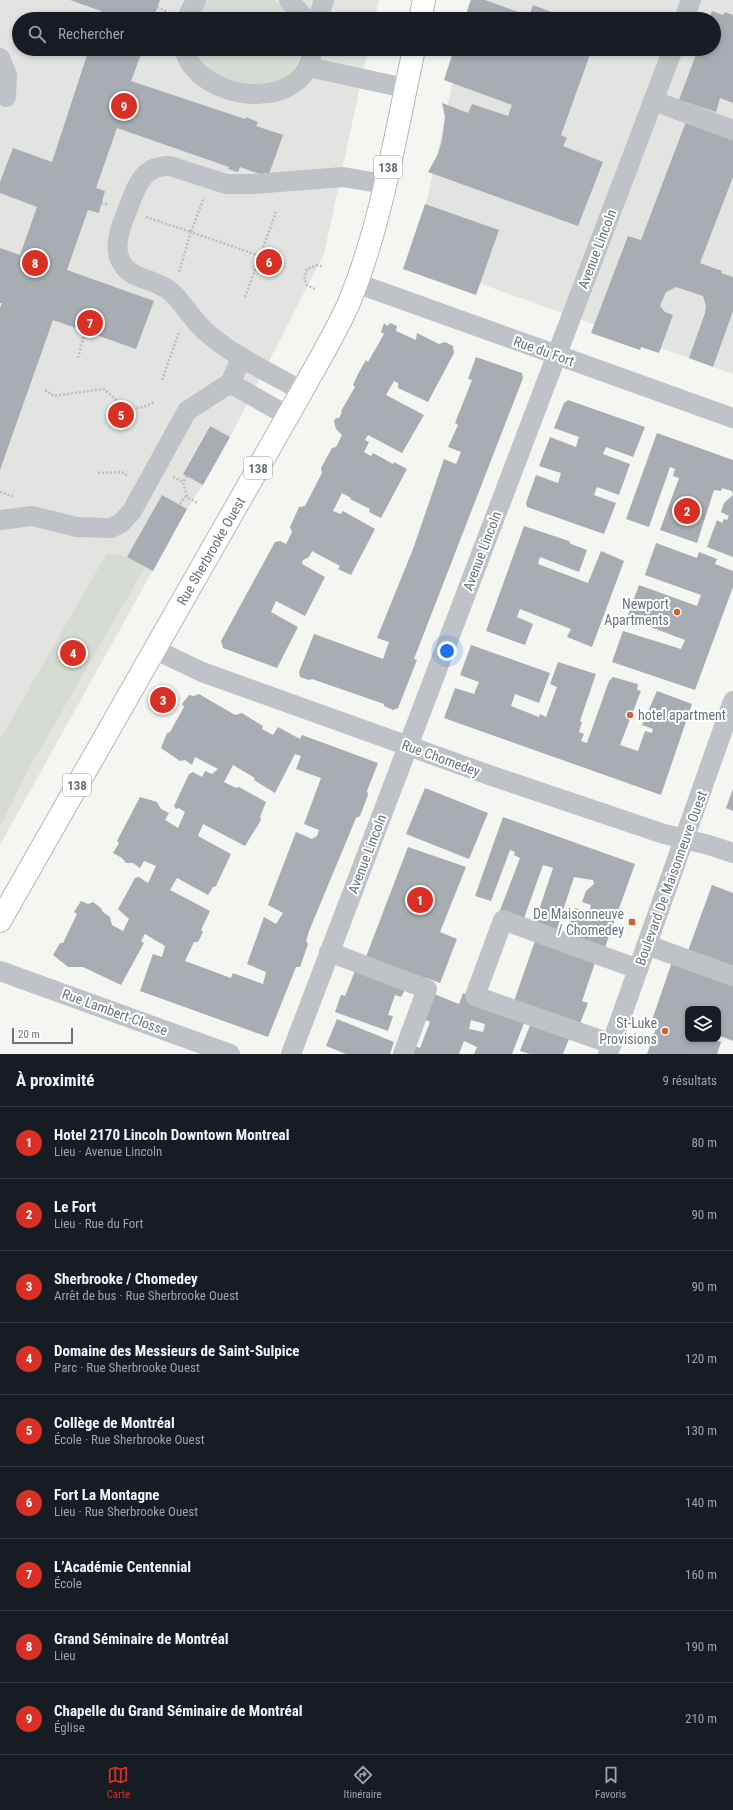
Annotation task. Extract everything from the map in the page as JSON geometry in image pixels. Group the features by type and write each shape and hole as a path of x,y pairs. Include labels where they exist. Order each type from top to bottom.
{"main road":[{"path":"421,12 424,0"},
{"name":"Rue Sherbrooke Ouest","path":"0,921 334,333 356,283 384,184 412,56"}],"street":[{"path":"182,12 196,0"},
{"path":"288,0 299,12"},
{"path":"320,12 324,0"},
{"path":"687,12 691,0"},
{"path":"187,56 200,75 222,87 245,93 266,93 282,89 299,80 304,57 405,88"},
{"name":"Avenue Lincoln","path":"291,1054 670,56"},
{"path":"0,58 7,75 6,97"},
{"path":"654,101 733,130"},
{"path":"302,391 224,346 204,330 172,292 160,284 134,276 121,262 118,251 119,238 136,188 142,177 152,169 164,166 176,168 226,184 254,184 343,177 384,184"},
{"name":"Rue du Fort","path":"356,283 733,418"},
{"path":"0,520 32,516 77,526 116,527 127,519 132,511 187,411 230,383 242,357"},
{"path":"230,383 288,416"},
{"name":"Rue Chomedey","path":"154,649 202,672 509,782 664,834 709,845 733,853"},
{"name":"Boulevard De Maisonneuve Ouest","path":"610,1049 733,701"},
{"path":"610,1049 475,996 503,920 638,969"},
{"path":"647,945 733,976"},
{"path":"329,952 427,989 403,1054"},
{"name":"Rue Lambert-Closse","path":"0,971 230,1054"}],"path":[{"path":"157,7 168,12"},
{"path":"177,277 191,232 205,195"},
{"path":"245,298 276,212"},
{"path":"145,217 260,256"},
{"path":"315,289 307,286 304,279 307,269 317,265 324,267"},
{"path":"162,380 180,330"},
{"path":"78,358 85,331"},
{"path":"45,390 54,396 104,389 123,406 142,408 154,402"},
{"path":"98,473 122,472"},
{"path":"169,474 184,482"},
{"path":"187,476 184,482 187,497 197,502"},
{"path":"0,492 17,498"},
{"path":"180,504 186,494"}],"shaded area":[{"path":"0,0 379,0 376,12 12,12 12,56 366,56 324,254 230,437 209,426 183,473 203,485 187,509 0,845"},
{"path":"208,0 273,0 291,12 198,12"},
{"path":"470,0 733,0 733,374 414,260 458,56 721,56 721,12 467,12"},
{"path":"197,56 299,56 297,64 289,75 278,82 262,86 247,87 204,70"},
{"path":"107,553 127,557 145,567 27,772 0,827 0,739"}],"building":[{"path":"70,0 160,0 156,12 101,11"},
{"path":"471,0 485,0 518,12 467,12"},
{"path":"533,5 552,12 530,12"},
{"path":"725,12 733,15 733,103 720,98 716,112 679,100 695,56 721,56 721,14 723,15"},
{"path":"87,56 140,56 131,81 245,119 246,117 258,122 256,126 283,135 268,177 240,167 238,172 228,169 229,167 117,128 96,188 105,191 99,213 88,210 67,270 154,301 136,349 53,320 0,470 0,308 2,303 0,303 0,248 20,255 37,207 0,193 0,182 13,148 52,162"},
{"path":"452,56 589,56 561,135 567,138 563,146 603,162 578,226 428,172 438,154 442,140 445,117 442,103 468,113 472,104 508,116 512,105 444,80"},
{"path":"687,119 733,136 733,177 700,263 722,271 721,273 733,277 733,311 713,367 689,358 705,313 706,306 703,296 676,287 666,292 660,306 665,312 673,315 659,353 641,347 640,350 591,333 628,236 641,240"},
{"path":"425,204 499,230 476,295 403,269"},
{"path":"384,323 387,326 390,323 397,326 396,331 416,340 417,333 439,344 445,342 453,346 454,353 428,402 398,388 398,383 394,381 386,395 424,415 402,453 368,435 365,440 369,442 364,452 371,456 373,453 393,464 394,462 407,469 381,518 369,512 370,509 350,499 351,498 342,493 333,511 341,514 343,511 375,529 351,575 338,569 340,566 312,551 309,557 303,560 302,564 325,577 305,616 276,601 271,612 298,627 277,668 223,648 221,641 275,542 280,541 286,544 292,532 290,527 299,507 305,506 322,473 321,468 332,448 336,447 342,435 336,429 334,421 336,418 339,418 342,412 341,411 355,387 353,385 358,374 366,360 368,362 384,334 381,332"},
{"path":"476,357 522,373 523,378 414,659 417,660 398,708 393,710 384,706 384,704 312,679 309,680 300,677 299,672 314,634 383,659 389,642 377,638 413,549 444,459 456,464 461,452 448,447 458,425 455,423 472,380 468,379"},
{"path":"568,400 645,427 633,457 606,447 603,454 630,464 619,495 597,487 594,495 616,503 604,534 527,507 526,503 536,475 558,483 561,473 539,466 550,437 576,447 579,437 554,428 564,403"},
{"path":"210,426 230,437 203,485 183,474"},
{"path":"657,433 733,460 733,495 732,491 722,488 721,491 714,490 697,543 660,530 679,478 673,476 675,469 670,467 649,527 626,519"},
{"path":"162,495 187,509 153,571 127,557"},
{"path":"733,495 733,557 707,547 717,520 722,523 724,519 727,520 729,516 721,512 724,503"},
{"path":"524,526 569,541 571,544 587,550 579,572 540,557 538,564 588,583 601,551 624,561 592,647 567,637 571,629 520,609 517,617 533,624 525,645 486,631"},
{"name":"Newport Apartments","path":"656,543 697,558 699,552 717,559 715,564 733,571 733,587 695,690 612,662 623,631 681,649 685,640 627,618 639,585 697,606 701,595 645,575"},
{"path":"471,645 550,673 539,703 515,694 511,706 539,717 540,714 546,717 557,687 550,684 558,662 596,674 580,721 582,722 579,732 584,734 581,741 587,743 609,681 613,677 638,684 637,690 641,691 620,745 638,751 645,731 652,733 653,729 642,725 657,691 692,704 661,795 444,718 455,688 474,694 479,682 460,675"},
{"path":"199,694 235,715 242,713 263,726 262,729 273,735 278,727 300,739 302,735 378,763 367,791 368,795 360,816 356,818 309,931 306,941 308,944 300,967 296,967 268,1037 140,991 153,954 162,957 165,946 145,934 141,941 144,943 121,985 83,967 68,967 53,955 60,943 63,943 77,914 74,912 81,901 88,904 93,902 110,917 112,925 123,931 129,919 118,909 135,878 139,877 148,883 156,866 144,861 140,868 133,863 126,863 122,858 113,853 119,843 117,841 140,797 157,802 161,809 169,813 165,820 178,828 185,812 179,808 176,809 174,806 189,774 193,772 202,777 205,771 212,774 218,769 195,757 192,765 185,760 180,761 161,748 167,733 170,732 184,707 182,704 189,695 194,696","holes":["295,754 301,756 296,769 321,778 304,824 319,830 317,836 312,839 296,832 268,905 283,913 276,924 264,917 247,964 266,972 263,984 233,973 231,978 185,961 194,942 198,942 203,932 201,930 210,911 170,890 177,878 208,895 213,887 216,886 231,854 198,836 203,824 245,846 261,820 260,817 266,802 239,787 236,788 224,782 233,765 255,778 254,780 275,793"]},
{"path":"425,788 488,813 469,859 406,834"},
{"path":"733,789 733,811 726,808"},
{"path":"503,817 635,864 604,950 564,936 575,908 585,911 590,909 591,905 582,902 586,891 594,884 593,880 574,877 556,932 534,925 553,868 543,865 523,921 499,913 520,858 514,855 515,852 510,850 491,901 475,896"},
{"path":"408,847 466,867 440,932 457,939 440,983 427,978 424,984 364,962"},
{"path":"712,885 733,893 733,967 688,951"},
{"path":"536,938 596,960 582,1001 588,1003 579,1026 513,1004"},
{"path":"672,962 733,984 733,1041 721,1036 721,1006 685,1006 685,1042 721,1042 717,1054 647,1054 657,1025 651,1023"},
{"path":"355,971 406,988 401,997 395,995 388,1015 393,1016 388,1031 335,1012 341,995 345,996"},
{"path":"463,993 526,1018 512,1054 474,1054 477,1047 464,1041 459,1054 412,1054 415,1046 420,1048 430,1022 424,1019 434,994 459,1004","holes":["471,1020 485,1024 483,1032 469,1029"]},
{"path":"337,1019 394,1042 390,1054 346,1054 326,1046"},
{"path":"532,1020 571,1034 563,1054 530,1054 520,1051"}],"place":[{"name":"Chapelle du Grand Séminaire de Montréal","path":"124,106"},
{"name":"Fort La Montagne","path":"269,262"},
{"name":"Grand Séminaire de Montréal","path":"35,263"},
{"name":"L’Académie Centennial","path":"90,323"},
{"name":"Collège de Montréal","path":"121,415"},
{"name":"Le Fort","path":"687,511"},
{"name":"Newport Apartments","path":"677,612"},
{"name":"Domaine des Messieurs de Saint-Sulpice","path":"73,653"},
{"name":"Sherbrooke / Chomedey","path":"163,700"},
{"name":"hotel apartment","path":"630,715"},
{"name":"Hotel 2170 Lincoln Downtown Montreal","path":"420,900"},
{"name":"De Maisonneuve / Chomedey","path":"632,922"},
{"name":"St-Luke Provisions","path":"665,1031"}]}
